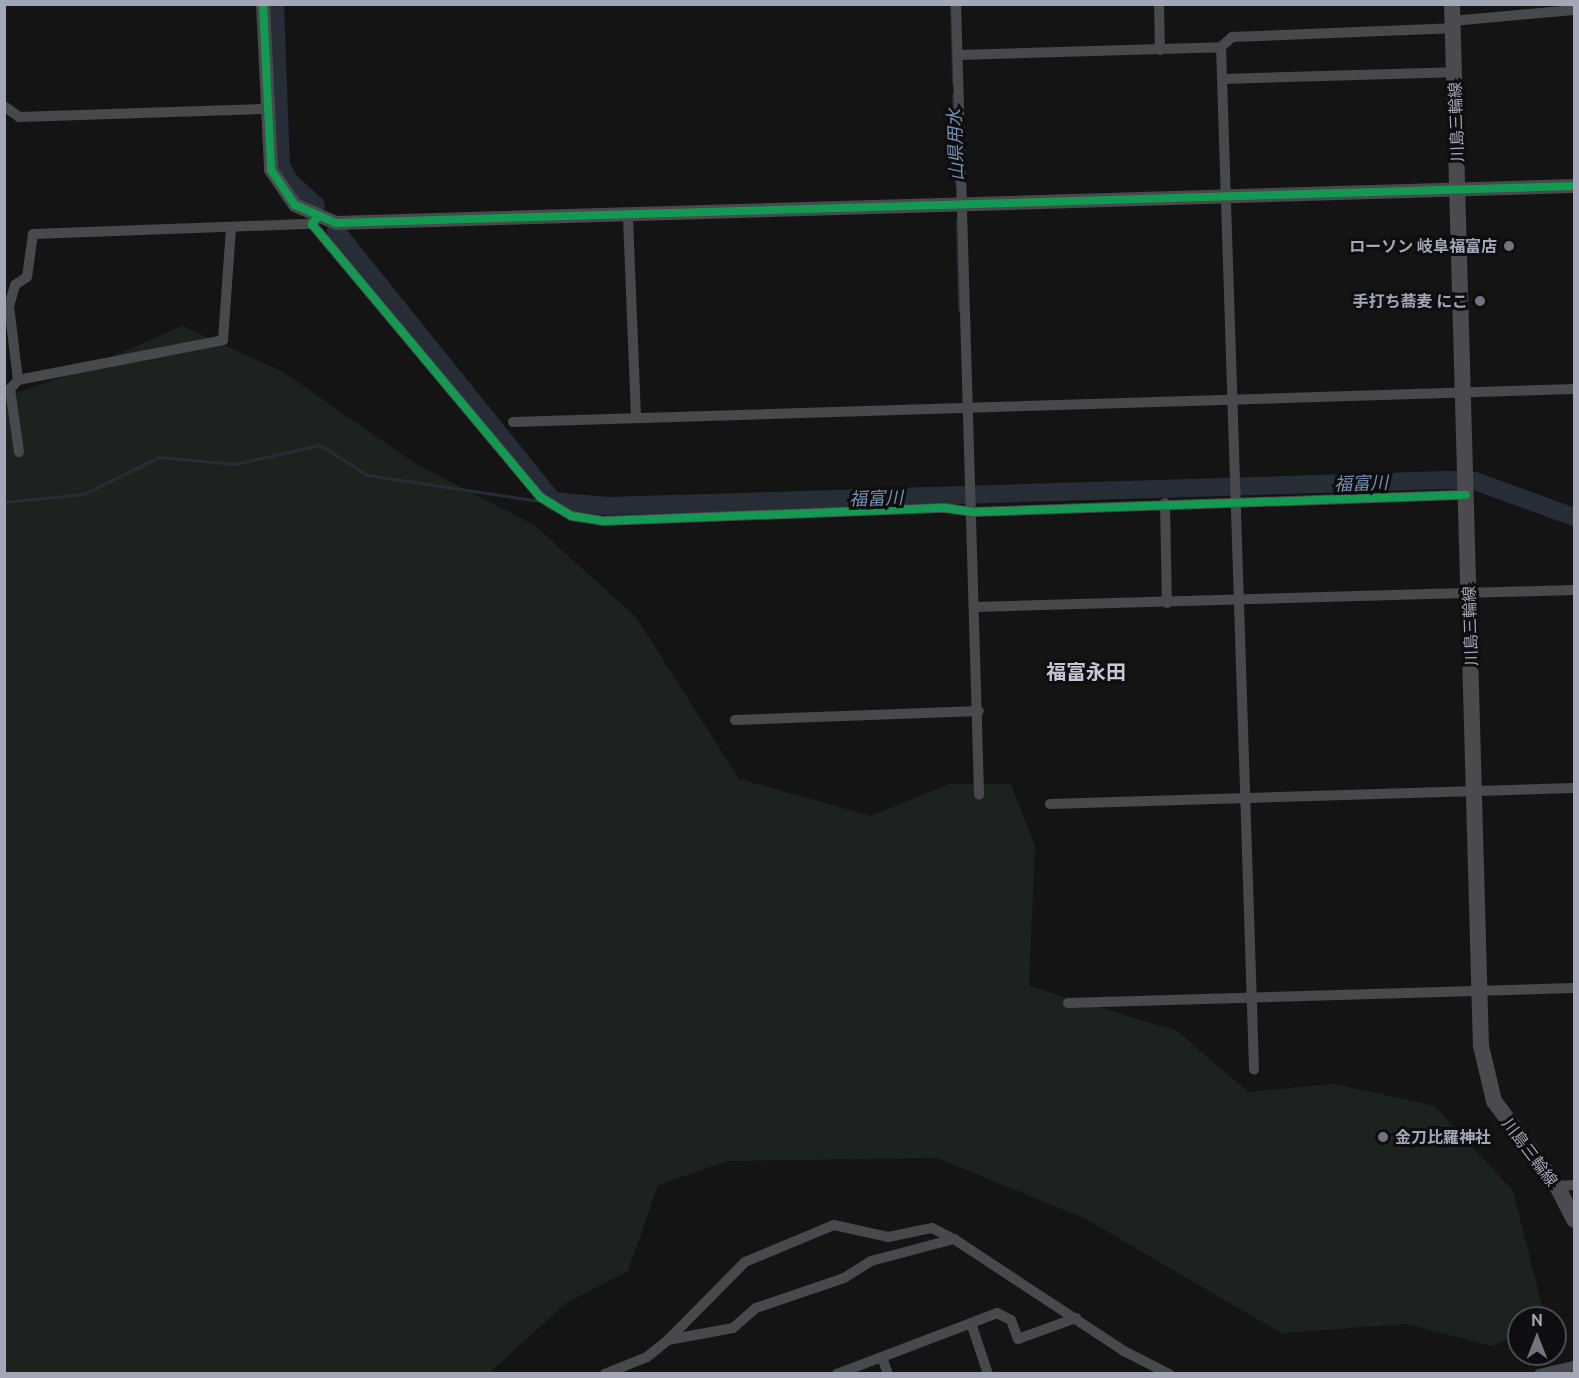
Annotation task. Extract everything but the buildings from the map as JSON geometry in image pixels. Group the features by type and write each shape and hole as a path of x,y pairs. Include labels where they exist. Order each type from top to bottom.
{"main road":[{"name":"川島三輪線","path":"1452,18 1479,990 1484,1075 1494,1101 1557,1185 1575,1220"}],"street":[{"path":"263,4 266,109 271,170 295,205 315,221 544,501 603,521 945,508 973,510 1466,493"},
{"path":"956,4 980,795"},
{"path":"1159,4 1160,50"},
{"path":"958,55 1221,47 1232,37 1575,10"},
{"path":"1221,47 1254,1068"},
{"path":"1222,79 1453,72"},
{"path":"4,106 19,117 266,109"},
{"path":"18,380 9,306 15,285 27,277 33,234 231,228 315,221 336,223 628,218 1575,186"},
{"path":"628,218 636,417"},
{"path":"19,452 10,389 18,380 223,340 231,228"},
{"path":"513,422 1575,389"},
{"path":"1165,503 1167,603"},
{"path":"975,608 1575,590"},
{"path":"735,720 979,711"},
{"path":"1050,804 1575,788"},
{"path":"1068,1003 1575,987"},
{"path":"1557,1185 1575,1185"},
{"path":"605,1374 647,1357 668,1340 745,1262 834,1226 888,1237 932,1228 954,1239 1076,1318 1169,1374"},
{"path":"668,1340 723,1331 756,1308 844,1278 871,1261 954,1239"},
{"path":"837,1374 997,1313 1011,1320 1018,1339 1076,1318"},
{"path":"971,1323 988,1374"},
{"path":"882,1357 888,1374"},
{"path":"1539,1374 1575,1366"}],"shaded area":[{"path":"182,326 283,372 416,464 534,525 636,617 739,779 871,816 949,784 1011,784 1035,846 1029,986 1177,1031 1248,1092 1333,1084 1435,1106 1513,1191 1542,1306 1507,1306 1507,1339 1492,1346 1406,1324 1281,1333 1086,1219 937,1158 728,1161 658,1185 628,1271 566,1303 489,1373 5,1373 4,397 73,374"}],"waterway":[{"name":"福富川","path":"275,4 281,165 289,181 316,205"},
{"name":"山県用水","path":"951,4 953,83"},
{"name":"山県用水","path":"953,94 956,185"},
{"name":"山県用水","path":"957,220 959,310"},
{"name":"福富川","path":"336,231 553,501 607,506 1446,480 1475,481 1574,517"},
{"path":"4,502 84,494 159,457 235,464 320,445 367,475 539,501"}],"cycle path":[{"path":"263,4 271,170 295,205 336,223 1574,186"},
{"path":"317,218 312,224 540,497 572,516 603,521 945,508 973,512 1466,495"}],"place":[{"name":"ローソン 岐阜福富店","path":"1509,246"},
{"name":"手打ち蕎麦 にこ","path":"1480,301"},
{"name":"金刀比羅神社","path":"1383,1137"}],"district":[{"name":"福富永田","path":"1086,671"}]}
